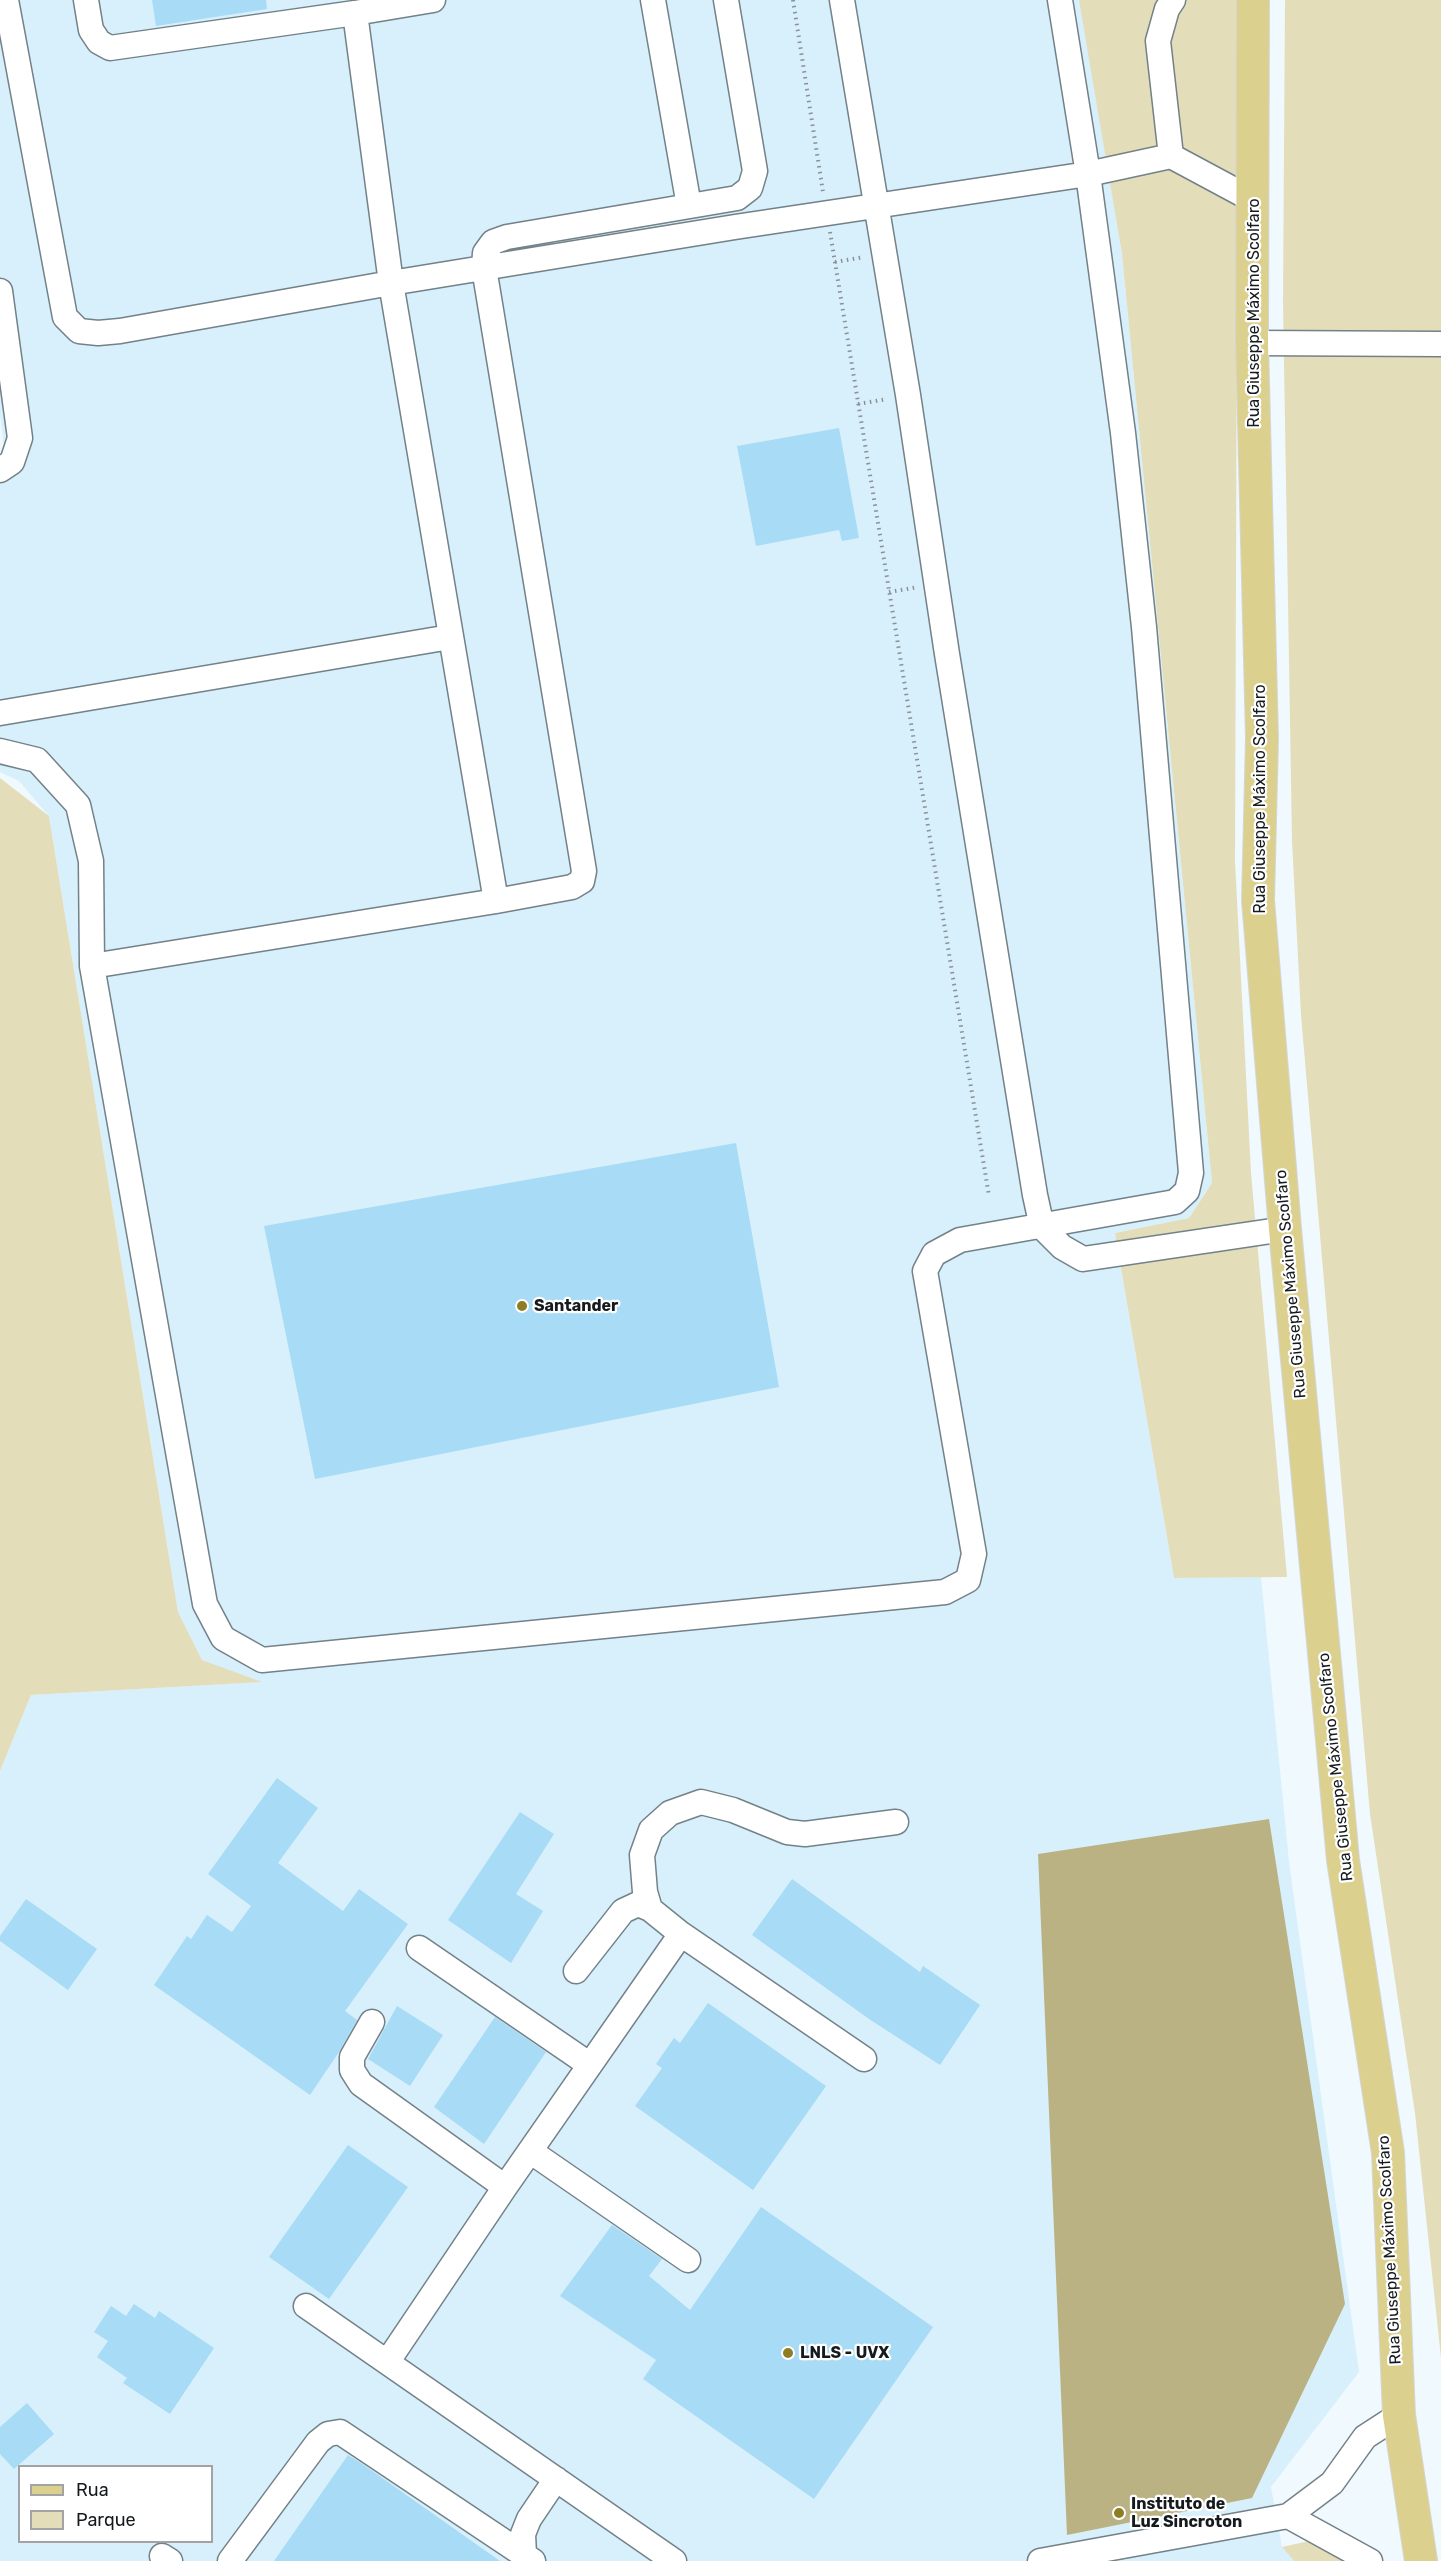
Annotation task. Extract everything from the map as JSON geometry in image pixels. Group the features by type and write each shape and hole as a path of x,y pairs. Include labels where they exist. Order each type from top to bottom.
{"main road":[{"name":"Rua Giuseppe Máximo Scolfaro","path":"1253,0 1252,343 1262,738 1258,900 1285,1229 1343,1860 1388,2153 1399,2415 1421,2561"}],"street":[{"path":"6,0 65,316 79,331 120,332 391,283 878,205 1088,174 1171,156 1253,201"},
{"path":"86,0 92,30 99,42 110,48 433,0"},
{"path":"653,0 689,206"},
{"path":"92,966 496,901 572,887 582,881 584,871 484,268 486,253 493,242 507,237 737,198 750,188 754,171 726,0"},
{"path":"842,0 878,205 936,584 1042,1227 1062,1247 1083,1259 1285,1229"},
{"path":"0,751 37,760 78,805 91,861 92,966 205,1604 223,1638 262,1660 945,1592 968,1580 974,1554 925,1271 934,1254 960,1240 1175,1202 1187,1191 1191,1173 1144,627 1123,433 1088,174 1060,0"},
{"path":"1171,156 1158,41 1167,9 1173,0"},
{"path":"355,13 391,283 496,901"},
{"path":"0,291 20,438 12,462 0,470"},
{"path":"1252,343 1441,344"},
{"path":"0,713 450,638"},
{"path":"650,1909 645,1892 642,1855 651,1830 670,1812 701,1803 733,1810 787,1832 805,1834 896,1822"},
{"path":"576,1971 623,1911 638,1904 650,1909 681,1934 864,2059"},
{"path":"388,2361 505,2187 681,1934"},
{"path":"420,1948 590,2065"},
{"path":"372,2022 352,2057 352,2070 361,2084 505,2187"},
{"path":"530,2151 688,2260"},
{"path":"306,2306 674,2561"},
{"path":"1040,2561 1288,2516 1332,2483 1365,2437 1399,2415"},
{"path":"230,2561 318,2442 328,2434 340,2432 528,2558"},
{"path":"528,2558 523,2534 529,2519 556,2478"},
{"path":"1288,2516 1370,2561"}],"path":[{"path":"793,0 989,1196"},
{"path":"835,262 885,254"},
{"path":"858,404 908,395"},
{"path":"889,592 936,584"}],"shaded area":[{"path":"0,0 1080,0 1122,254 1212,1183 1189,1218 1115,1233 1174,1578 1261,1577 1289,1862 1359,2372 1271,2487 1282,2547 1294,2561 0,2561 0,1771 31,1695 259,1682 202,1660 178,1612 49,816 19,781 0,772 0,457 5,455 0,415"},
{"path":"1269,1819 1345,2304 1252,2498 1067,2535 1038,1854"}],"green space":[{"path":"1079,0 1238,0 1235,861 1251,1173 1287,1577 1174,1578 1115,1233 1189,1218 1212,1183 1122,254"},
{"path":"1285,0 1441,0 1441,2358 1415,2113 1370,1814 1301,1015 1292,841 1283,303"},
{"path":"0,778 49,816 178,1612 202,1660 262,1682 31,1695 0,1771"},
{"path":"1309,2541 1345,2561 1294,2561 1282,2547"}],"building":[{"path":"152,0 266,0 267,9 156,26"},
{"path":"839,428 859,538 842,541 839,530 756,546 737,446"},
{"name":"Santander","path":"736,1143 779,1387 315,1479 264,1226"},
{"path":"277,1778 318,1808 278,1863 343,1911 359,1889 408,1924 345,2011 357,2020 310,2095 154,1985 187,1936 191,1939 207,1915 232,1932 251,1906 208,1874"},
{"path":"520,1812 554,1834 516,1894 543,1911 511,1963 448,1920"},
{"path":"792,1879 920,1972 923,1966 980,2005 940,2065 869,2019 752,1935"},
{"path":"26,1899 97,1949 68,1990 0,1941 0,1936"},
{"path":"708,2003 826,2086 753,2190 635,2106 662,2068 656,2064 674,2038 680,2043"},
{"path":"397,2006 443,2035 410,2086 368,2059"},
{"path":"495,2017 546,2052 484,2144 434,2107"},
{"path":"348,2145 408,2187 329,2299 269,2257"},
{"name":"LNLS - UVX","path":"761,2207 933,2327 814,2499 643,2379 656,2360 560,2296 612,2225 662,2259 649,2276 690,2310"},
{"path":"134,2304 155,2318 159,2311 214,2348 170,2414 123,2383 127,2378 97,2357 108,2341 94,2332 111,2306 126,2316"},
{"path":"27,2403 54,2434 14,2469 0,2454 0,2427"},
{"path":"348,2455 361,2463 500,2561 274,2561"}],"place":[{"name":"Santander","path":"522,1306"},
{"name":"LNLS - UVX","path":"788,2353"},
{"name":"Instituto de Luz Sincroton","path":"1119,2513"}]}
